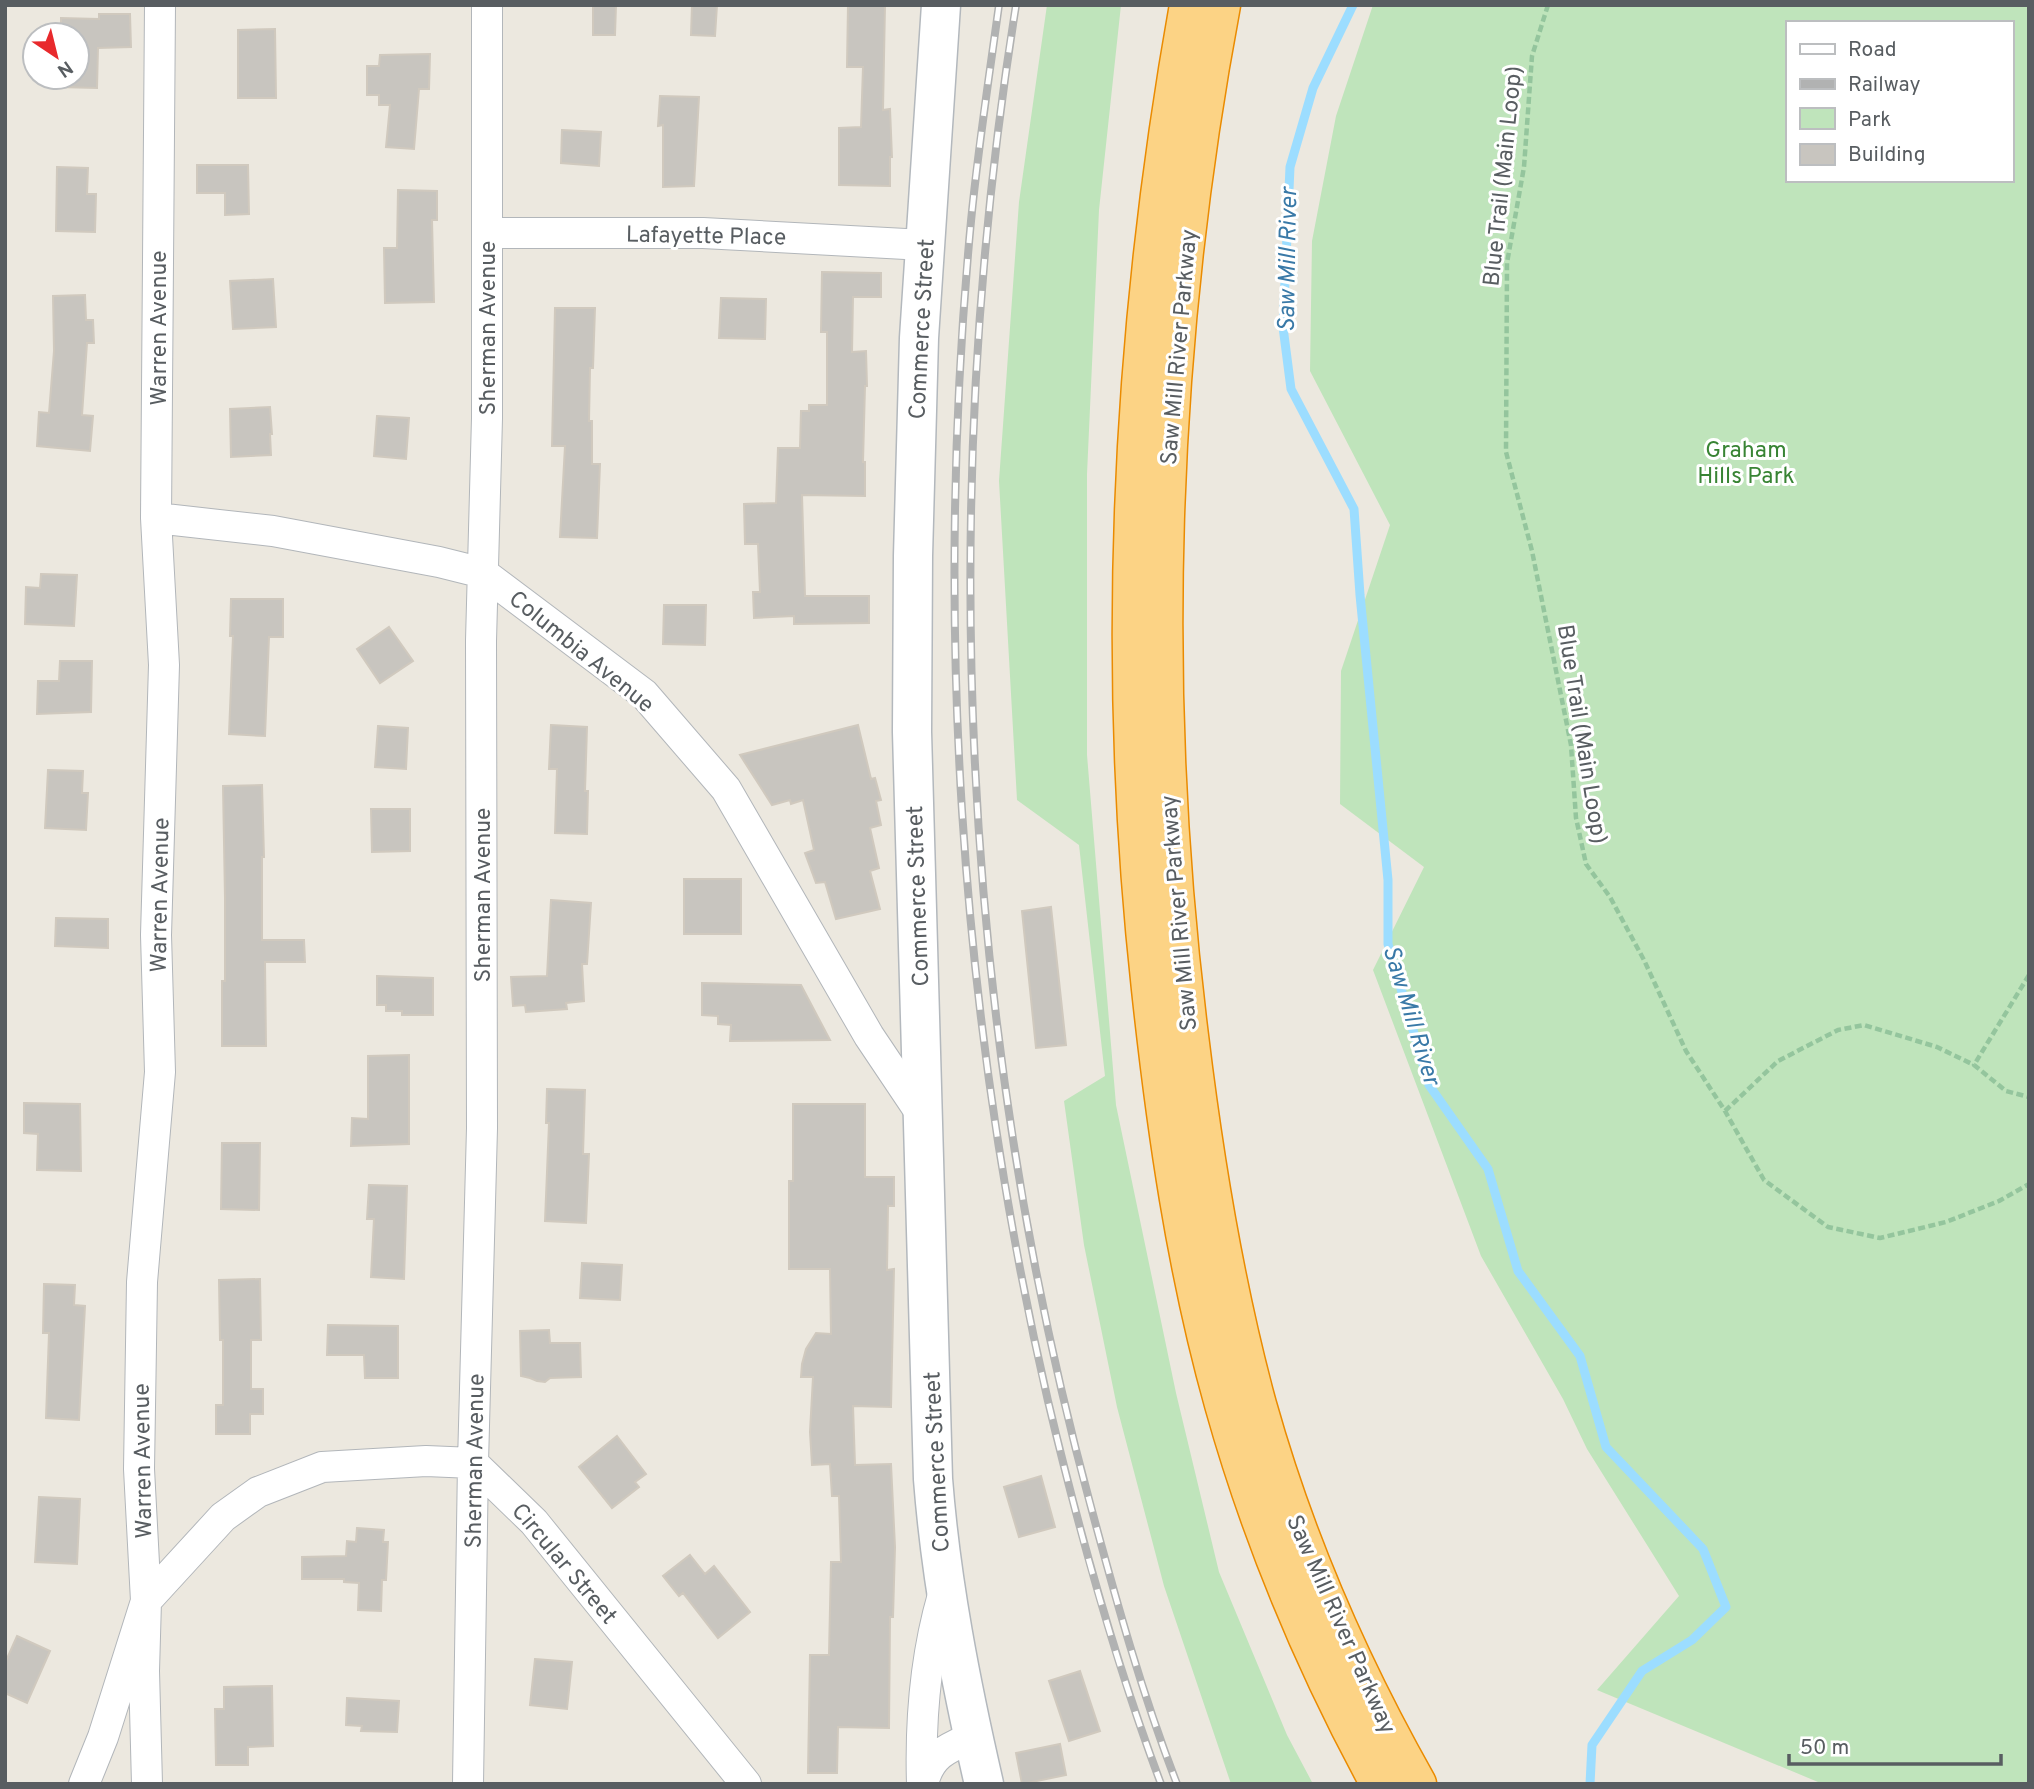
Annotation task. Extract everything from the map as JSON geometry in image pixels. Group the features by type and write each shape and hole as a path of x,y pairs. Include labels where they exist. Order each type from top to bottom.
{"highway":[{"name":"Saw Mill River Parkway","path":"1189,5 1156,223 1141,377 1135,481 1131,583 1132,687 1138,842 1146,943 1180,1202 1202,1314 1224,1403 1254,1500 1290,1597 1332,1692 1380,1784"},
{"name":"Saw Mill River Parkway","path":"1222,5 1187,231 1172,383 1166,486 1163,641 1165,743 1170,846 1183,986 1213,1202 1233,1306 1257,1405 1289,1503 1325,1598 1368,1693 1417,1784"}],"main road":[{"name":"Commerce Street","path":"941,5 924,245 916,419 912,732 933,1479 945,1588"},
{"path":"945,1588 984,1784"}],"street":[{"name":"Warren Avenue","path":"147,1784 144,1671 146,1601 139,1469 142,1282 160,1072 156,935 164,665 156,518 160,5"},
{"name":"Sherman Avenue","path":"467,1784 482,1128 481,641 487,418 487,5"},
{"name":"Lafayette Place","path":"488,233 703,233 924,245"},
{"name":"Columbia Avenue","path":"156,518 273,531 439,562 483,573 644,694 726,789 869,1037 924,1118"},
{"path":"84,1784 103,1737 146,1601 223,1517 258,1492 322,1467 426,1461 473,1463"},
{"name":"Circular Street","path":"473,1463 534,1522 746,1784"},
{"name":"Commerce Street","path":"923,1784 923,1689 945,1588"},
{"name":"Commerce Street","path":"923,1784 927,1771 937,1756 974,1737"}],"path":[{"name":"Blue Trail (Main Loop)","path":"1548,5 1532,56 1524,167 1507,263 1506,452 1532,551 1569,732 1576,818 1586,864 1610,897 1644,960 1686,1051 1725,1111 1764,1180 1828,1227 1880,1238 1946,1222 2029,1184"},
{"path":"1974,1065 2029,975"},
{"path":"1725,1111 1778,1061 1838,1030 1864,1025 1937,1047 1974,1065 2006,1091 2029,1097"}],"green space":[{"path":"1047,5 1121,5 1099,210 1087,474 1087,755 1116,1105 1176,1393 1219,1572 1287,1735 1313,1784 1231,1784 1164,1586 1117,1407 1084,1245 1064,1101 1105,1076 1079,845 1017,800 999,481 1019,202"},
{"name":"Graham Hills Park","path":"1373,5 2029,5 2029,1784 1818,1784 1597,1690 1679,1596 1587,1449 1563,1399 1481,1256 1373,970 1424,867 1340,804 1341,671 1390,525 1310,371 1312,241 1336,116"}],"building":[{"path":"593,5 616,5 615,35 593,35"},
{"path":"692,5 717,5 715,36 691,35"},
{"path":"848,5 885,5 883,110 890,109 890,186 839,185 839,128 861,127 863,67 847,67"},
{"path":"99,14 130,14 131,47 98,48 97,88 91,88 91,21 61,21 61,18 99,19"},
{"path":"275,29 276,98 238,98 238,30"},
{"path":"430,54 429,89 419,89 414,149 386,147 390,105 379,105 379,95 367,95 367,66 379,66 380,55"},
{"path":"660,96 699,97 694,186 663,187 663,125 658,126"},
{"path":"562,130 601,132 599,166 561,163"},
{"path":"197,165 248,165 249,214 225,215 225,193 197,193"},
{"path":"57,167 88,168 87,194 96,194 95,232 56,231"},
{"path":"398,190 437,191 437,220 432,220 434,302 385,303 384,248 397,248"},
{"path":"822,272 881,273 881,297 853,297 852,352 866,351 863,462 865,496 802,495 805,596 869,596 869,623 794,624 794,616 754,618 753,592 760,592 758,544 745,544 744,504 776,503 778,448 800,448 801,411 809,411 809,405 827,405 827,332 821,332"},
{"path":"273,279 276,327 233,329 230,281"},
{"path":"85,295 86,320 93,320 94,343 87,343 82,415 93,416 90,451 37,446 39,412 49,413 54,351 53,296"},
{"path":"721,298 766,299 765,339 719,338"},
{"path":"555,308 595,308 589,421 592,421 592,464 600,464 597,538 560,537 565,446 552,446"},
{"path":"270,407 271,455 231,457 230,409"},
{"path":"377,416 409,418 406,459 374,456"},
{"path":"41,574 77,575 74,626 25,624 26,587 40,588"},
{"path":"231,599 283,599 283,637 269,637 265,736 229,734 233,636 230,636"},
{"path":"664,605 706,605 705,645 663,644"},
{"path":"389,627 413,661 380,683 357,649"},
{"path":"60,661 92,661 91,712 37,714 38,681 59,681"},
{"path":"551,725 587,727 587,834 555,833 557,769 549,769"},
{"path":"858,725 871,779 875,778 881,800 876,801 881,825 870,828 879,868 870,871 880,909 836,919 825,882 816,883 805,853 814,850 803,800 772,805 740,755"},
{"path":"378,726 408,728 406,769 375,767"},
{"path":"48,770 83,771 82,793 88,793 86,830 45,828"},
{"path":"262,785 262,940 304,940 305,962 265,962 266,1046 222,1046 222,981 225,981 223,786"},
{"path":"371,809 410,809 410,851 372,852"},
{"path":"684,879 741,879 741,934 684,934"},
{"path":"551,900 591,903 587,964 582,964 584,1001 566,1003 567,1009 526,1012 525,1005 513,1006 511,977 547,976"},
{"path":"1051,907 1066,1045 1036,1048 1022,911"},
{"path":"56,918 108,919 108,948 55,946"},
{"path":"377,976 433,978 433,1015 402,1015 402,1011 386,1011 386,1005 377,1005"},
{"path":"702,983 801,985 830,1040 730,1041 731,1025 718,1024 718,1016 702,1015"},
{"path":"409,1055 409,1144 351,1146 352,1118 368,1119 368,1056"},
{"path":"547,1089 585,1090 583,1154 589,1154 586,1223 545,1221 549,1123 546,1123"},
{"path":"24,1103 80,1104 81,1171 37,1170 38,1134 24,1133"},
{"path":"793,1104 865,1104 865,1177 894,1177 894,1206 888,1206 887,1270 894,1269 891,1407 853,1406 855,1465 891,1464 895,1547 893,1617 890,1617 889,1728 838,1727 837,1773 808,1773 810,1655 829,1655 831,1562 841,1562 839,1496 832,1496 830,1464 812,1465 810,1432 813,1377 801,1377 806,1349 816,1333 831,1334 830,1269 789,1269 789,1181 793,1181"},
{"path":"222,1143 260,1143 259,1210 221,1209"},
{"path":"369,1185 407,1186 404,1279 371,1277 374,1219 367,1219"},
{"path":"582,1263 622,1265 620,1300 580,1298"},
{"path":"260,1279 261,1340 251,1340 251,1389 263,1389 263,1414 250,1414 250,1434 216,1434 216,1405 223,1405 219,1280"},
{"path":"44,1284 75,1285 74,1305 85,1306 79,1420 46,1418 49,1333 43,1333"},
{"path":"328,1325 398,1326 398,1378 365,1378 364,1355 327,1355"},
{"path":"549,1330 550,1343 580,1343 581,1377 550,1378 545,1382 521,1376 520,1331"},
{"path":"617,1436 646,1474 635,1482 639,1487 612,1508 579,1467"},
{"path":"1041,1476 1055,1527 1019,1537 1004,1487"},
{"path":"39,1497 80,1499 77,1564 35,1562"},
{"path":"357,1528 384,1530 383,1542 388,1542 386,1580 382,1580 381,1611 358,1610 359,1583 344,1582 344,1579 302,1579 302,1557 346,1556 347,1541 356,1542"},
{"path":"690,1555 705,1574 714,1566 750,1612 718,1638 683,1593 679,1596 663,1576"},
{"path":"17,1636 50,1651 27,1703 5,1693 5,1663"},
{"path":"535,1659 572,1662 567,1709 530,1705"},
{"path":"1080,1671 1100,1731 1069,1741 1049,1681"},
{"path":"272,1686 273,1746 248,1747 248,1765 216,1765 215,1709 224,1709 224,1687"},
{"path":"347,1698 399,1701 397,1732 361,1731 362,1726 346,1725"},
{"path":"1060,1744 1066,1775 1022,1784 1016,1753"}],"waterway":[{"name":"Saw Mill River","path":"1353,5 1313,88 1290,167 1283,327 1291,389 1354,509 1388,880 1388,944 1429,1085 1488,1169 1518,1271 1580,1356 1606,1447 1703,1549 1726,1607 1692,1640 1642,1671 1592,1745 1590,1784"}],"railway":[{"path":"999,5 971,221 960,369 955,517 956,666 962,814 975,962 993,1110 1018,1256 1048,1401 1098,1594 1161,1784"},
{"path":"1016,5 991,191 976,380 970,570 975,760 989,950 1013,1138 1047,1324 1110,1577 1141,1681 1177,1784"}]}
